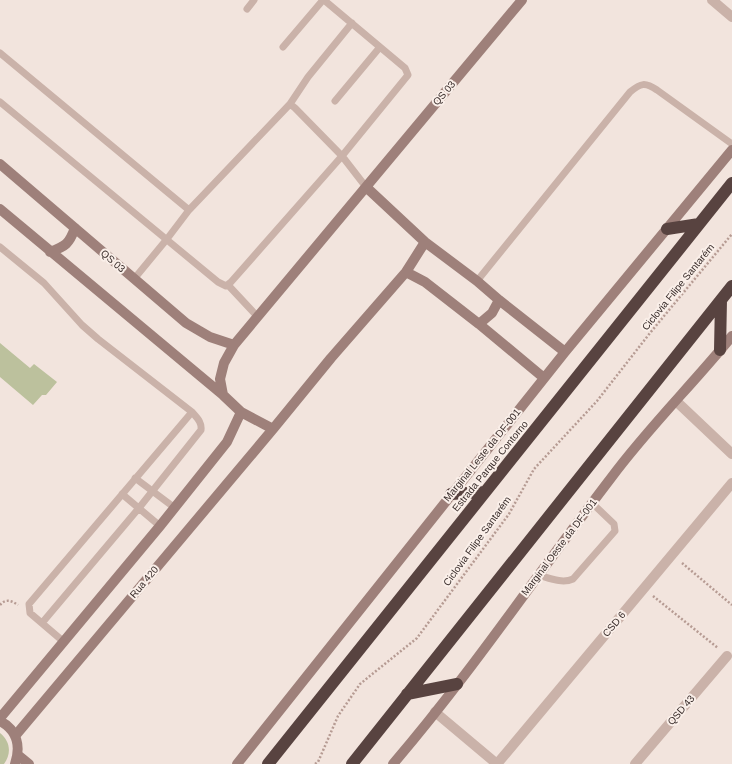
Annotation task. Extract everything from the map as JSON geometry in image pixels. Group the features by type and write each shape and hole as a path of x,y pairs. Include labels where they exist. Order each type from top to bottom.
{"highway":[{"name":"Estrada Parque Contorno","path":"268,764 732,183"},
{"path":"666,230 699,224"},
{"path":"352,764 732,286"},
{"path":"720,350 721,300"},
{"path":"451,494 484,492"},
{"path":"407,694 457,684"}],"main road":[{"name":"QS 03","path":"223,395 220,379 224,363 234,345 522,0"},
{"name":"Marginal Leste da DF-001","path":"236,764 565,352 732,150"},
{"name":"QS 03","path":"0,164 186,323 210,337 234,345"},
{"path":"366,187 425,242 477,281 565,352"},
{"path":"0,209 223,395 241,412 273,429 331,358 406,272 425,242"},
{"path":"50,252 64,247 71,240 75,228"},
{"path":"406,272 425,282 479,324 544,378"},
{"path":"479,324 492,313 499,300"},
{"name":"Marginal Oeste da DF-001","path":"393,764 457,684 612,476 732,336"},
{"path":"29,764 16,760 18,745 15,736 11,729 0,719 175,508 227,442 241,412"},
{"name":"Rua 420","path":"15,736 273,429"}],"street":[{"path":"712,0 732,17"},
{"path":"676,401 732,454"},
{"name":"CSD 6","path":"497,764 732,483"},
{"name":"QSD 43","path":"635,764 727,656"},
{"path":"435,712 497,764"}],"lane":[{"path":"247,9 254,0"},
{"path":"0,102 223,286 228,284 342,156 408,75 405,68 323,0 283,47"},
{"path":"134,279 167,240 189,210 290,104 308,77 352,24"},
{"path":"335,101 380,47"},
{"path":"0,53 189,210"},
{"path":"477,281 630,92 636,87 642,84 649,84 732,144"},
{"path":"290,104 296,108 342,156 366,187"},
{"path":"0,247 44,283 82,325 98,339 192,412 201,422 201,430 139,508 42,623"},
{"path":"228,284 257,316"},
{"path":"64,642 30,613 29,604 192,412"},
{"path":"135,478 175,508"},
{"path":"122,494 160,526"},
{"path":"538,575 561,581 568,581 573,578 615,531 614,524 592,503"}],"path":[{"name":"Ciclovia Filipe Santarém","path":"315,764 318,762 338,716 360,684 417,638 508,514 534,469 597,401 650,333 732,234"},
{"path":"672,555 732,606"},
{"path":"644,588 727,656"},
{"path":"0,604 3,601 13,601 30,613"}],"green space":[{"path":"0,343 30,368 34,364 57,382 46,395 42,395 33,405 0,377"},
{"path":"0,733 8,743 9,747 7,760 4,764 0,764"}]}
